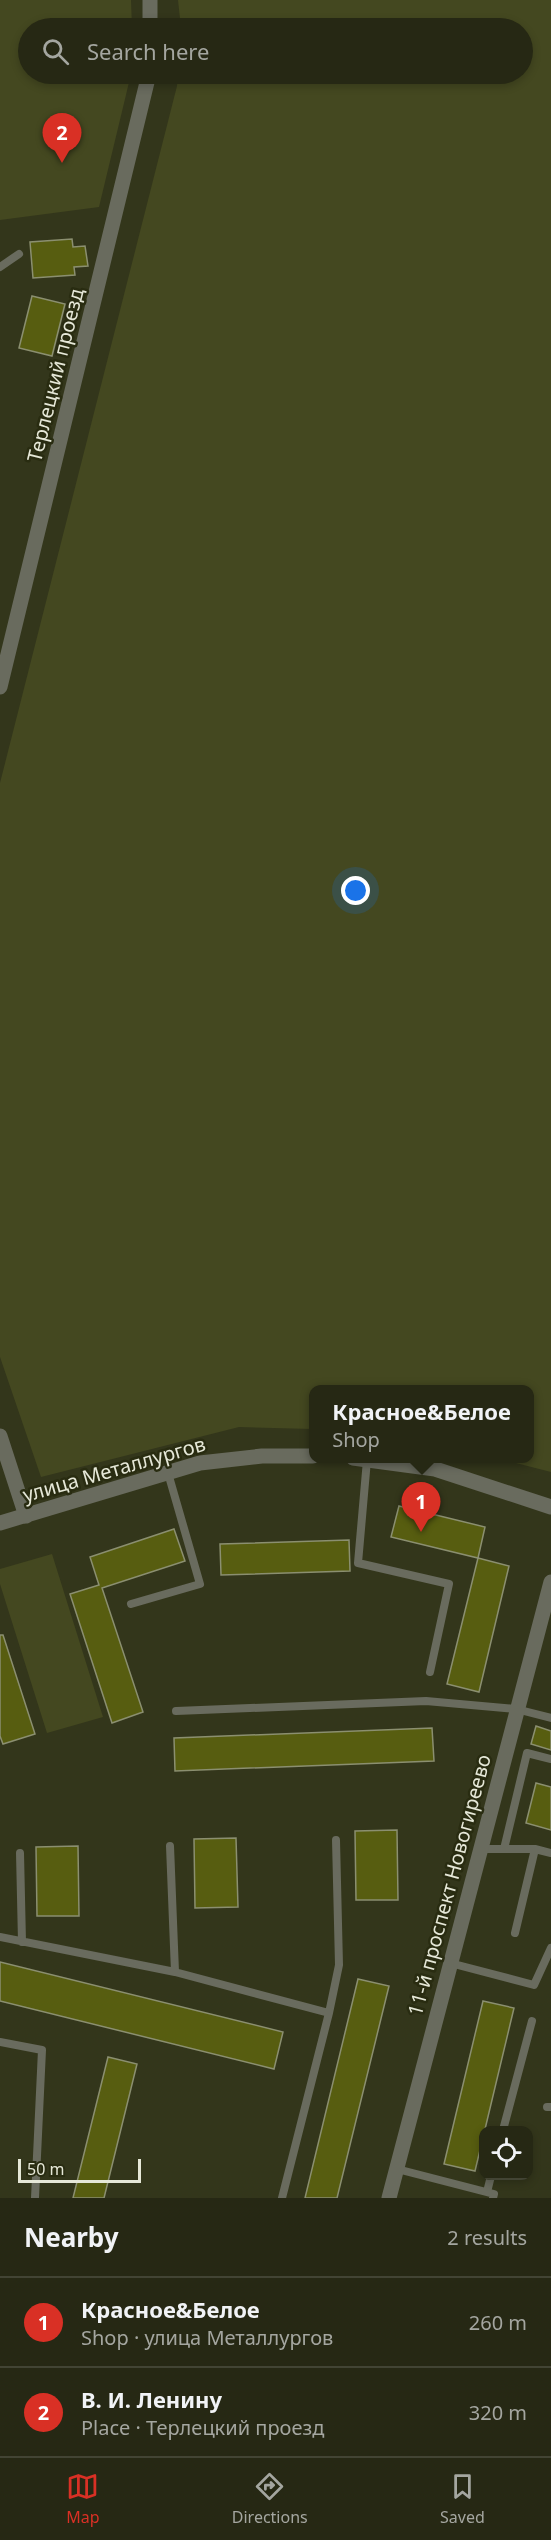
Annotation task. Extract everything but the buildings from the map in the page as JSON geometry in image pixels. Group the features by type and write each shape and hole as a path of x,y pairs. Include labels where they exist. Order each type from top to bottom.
{"street":[{"path":"150,0 150,18"},
{"name":"Терлецкий проезд","path":"0,687 2,669 147,84"},
{"path":"0,1436 26,1516"},
{"name":"улица Металлургов","path":"0,1524 200,1463 262,1456 309,1456"},
{"path":"390,1463 435,1469 551,1506"},
{"name":"11-й проспект Новогиреево","path":"389,2198 479,1849 550,1587"}],"lane":[{"path":"0,267 19,254"},
{"path":"360,1463 358,1563 449,1584 430,1672"},
{"path":"131,1604 200,1584 168,1473"},
{"path":"176,1711 426,1701 516,1709 551,1718"},
{"path":"504,1849 527,1753 551,1759"},
{"path":"282,2198 339,1965 336,1839"},
{"path":"170,1846 175,1972"},
{"path":"479,1849 535,1849 551,1853"},
{"path":"515,1933 535,1849"},
{"path":"20,1853 22,1942"},
{"path":"0,1937 175,1972 329,2013"},
{"path":"450,1962 534,1985 551,1948"},
{"path":"504,2126 532,2021"},
{"path":"0,2042 42,2050 35,2198"},
{"path":"397,2169 490,2195 491,2180"}],"green space":[{"path":"0,0 131,0 132,18 18,18 18,84 129,84 99,207 0,220"},
{"path":"178,0 551,0 551,1472 516,1463 534,1463 534,1385 309,1385 309,1429 239,1427 41,1477 0,1357 0,783 177,84 533,84 533,18 180,18"},
{"path":"52,1554 103,1717 47,1733 0,1584 0,1569"}],"place":[{"name":"В. И. Ленину","path":"62,163"},
{"name":"Красное&Белое","path":"421,1532"}]}
